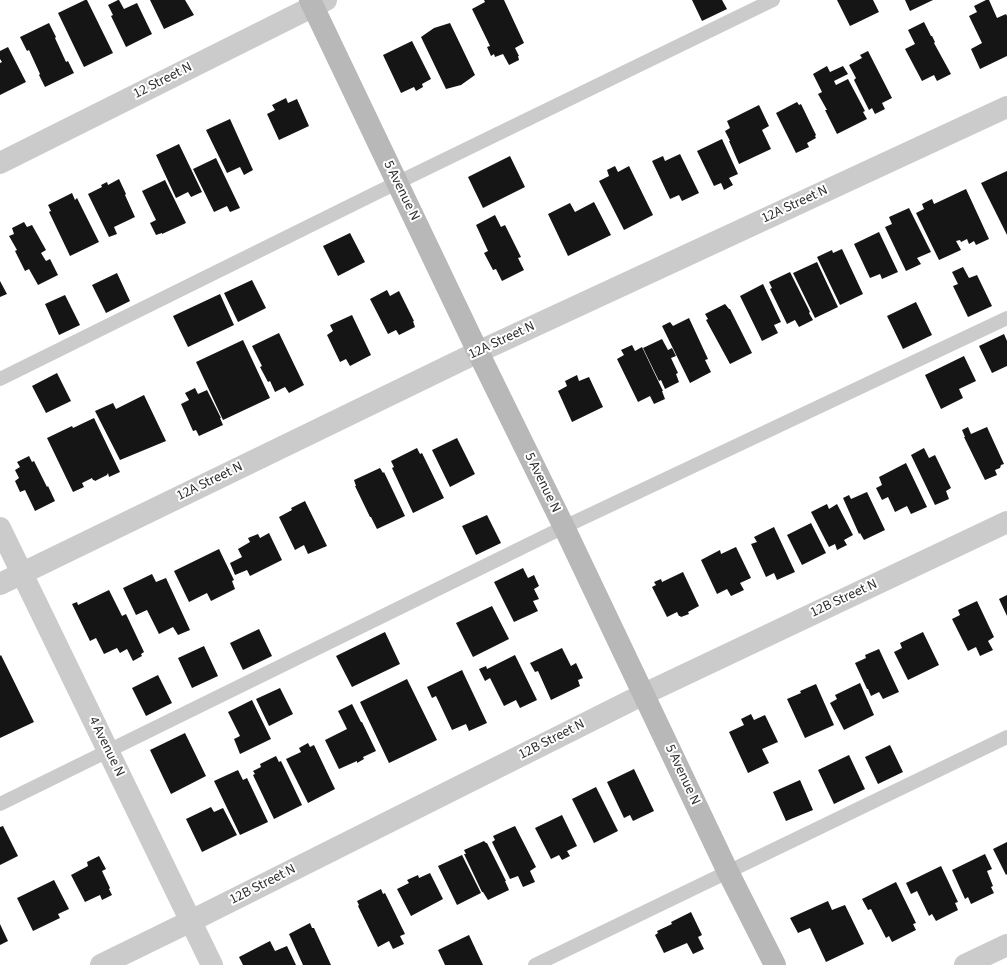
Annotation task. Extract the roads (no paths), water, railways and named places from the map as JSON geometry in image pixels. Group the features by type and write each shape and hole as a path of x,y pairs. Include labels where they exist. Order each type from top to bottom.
{"main road":[{"name":"5 Avenue N","path":"316,2 396,182 564,527 728,872 775,965"}],"street":[{"name":"12 Street N","path":"0,164 316,2"},
{"name":"12A Street N","path":"0,584 478,352 1007,107"},
{"name":"12B Street N","path":"101,965 644,694 1007,522"},
{"name":"4 Avenue N","path":"0,528 212,965"},
{"path":"965,965 1007,945"}],"lane":[{"path":"0,379 396,182 774,0"},
{"path":"0,804 564,527 1007,318"},
{"path":"535,965 1007,737"}]}
